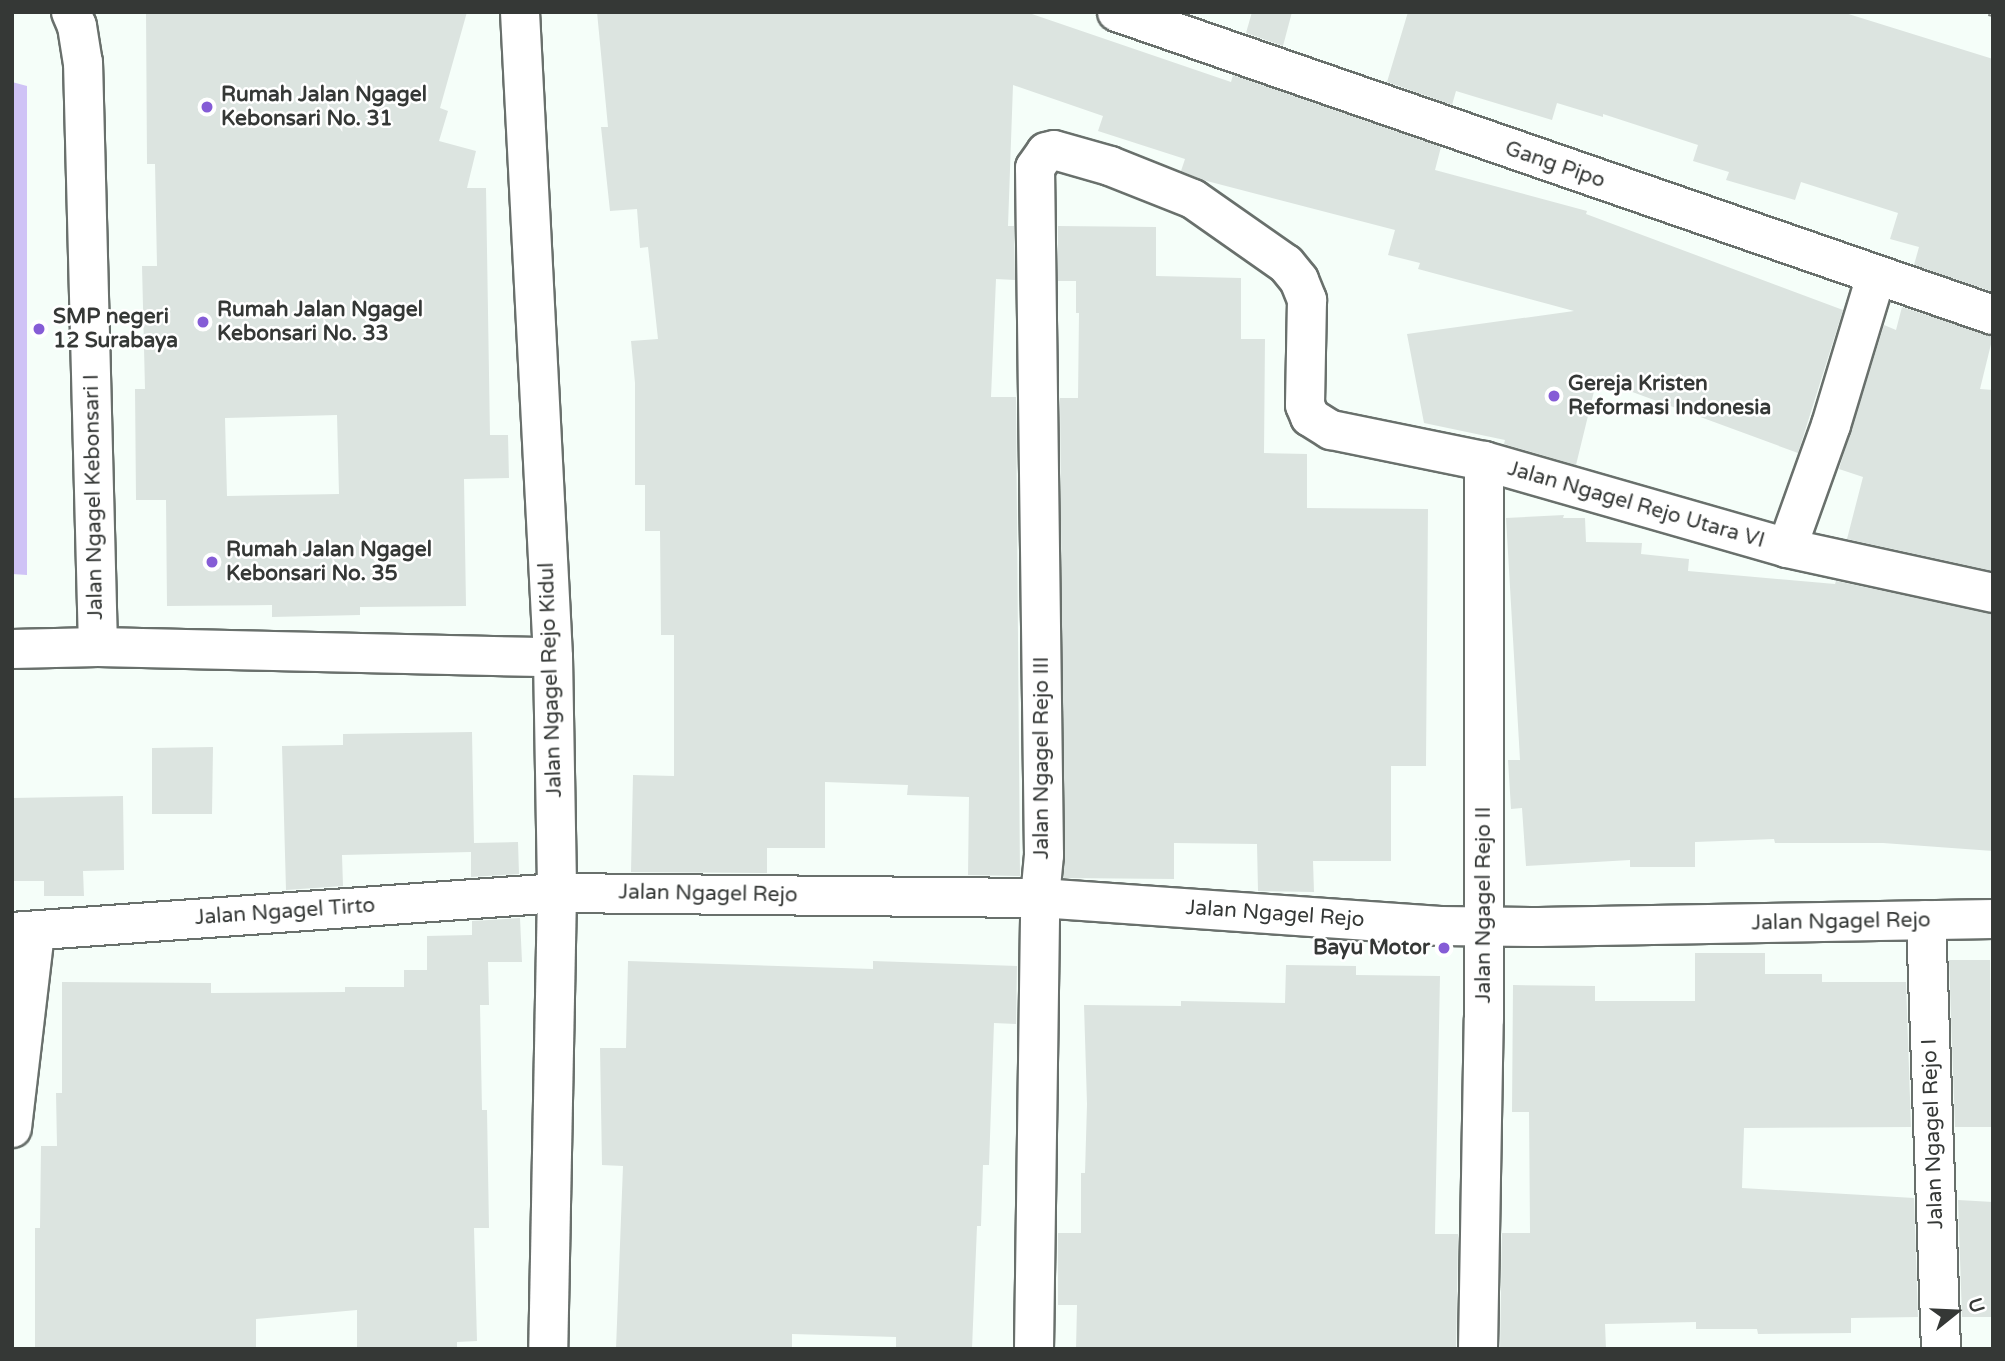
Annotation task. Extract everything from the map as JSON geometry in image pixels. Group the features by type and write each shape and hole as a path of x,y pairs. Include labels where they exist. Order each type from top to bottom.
{"street":[{"name":"Jalan Ngagel Kebonsari I","path":"71,12 77,26 83,62 98,647"},
{"name":"Jalan Ngagel Rejo Kidul","path":"520,12 552,657 557,893 548,1349"},
{"name":"Gang Pipo","path":"1117,12 1993,315"},
{"name":"Jalan Ngagel Rejo Utara VI","path":"1035,168 1046,152 1054,150 1110,166 1193,199 1286,264 1299,280 1307,300 1305,405 1310,417 1331,430 1484,461 1787,548 1993,593"},
{"name":"Jalan Ngagel Rejo III","path":"1034,1349 1040,898 1044,855 1035,168"},
{"name":"Jalan Ngagel Rejo Utara VI","path":"1787,548 1830,425 1875,276"},
{"name":"Jalan Ngagel Rejo II","path":"1478,1349 1484,926 1484,461"},
{"name":"Jalan Ngagel Kebonsari I","path":"12,649 98,647 552,657"},
{"name":"Jalan Ngagel Rejo","path":"557,893 1040,898 1440,926 1539,928 1993,919"},
{"name":"Jalan Ngagel Tirto","path":"24,932 557,893"},
{"name":"Jalan Ngagel Rejo I","path":"1926,920 1941,1349"},
{"path":"12,1128 24,932"}],"shaded area":[{"path":"12,82 27,86 27,575 12,574"}],"building":[{"path":"146,12 467,12 440,108 448,111 439,141 476,151 467,188 486,188 490,435 508,435 509,478 464,479 466,606 360,607 360,615 272,617 272,605 167,606 166,500 136,500 135,389 145,389 142,266 157,266 155,164 147,164","holes":["337,415 339,494 227,496 225,418"]},
{"path":"597,12 1026,12 1231,82 1233,75 1441,147 1435,170 1587,211 1586,214 1843,310 1798,453 1597,379 1576,465 1504,444 1505,440 1424,423 1407,334 1574,311 1418,269 1420,263 1388,255 1395,230 1203,180 1181,171 1185,159 1098,131 1103,116 1013,85 1008,226 1014,226 1015,280 996,279 991,397 1016,397 1020,876 968,875 969,797 907,795 908,785 825,782 825,848 767,848 767,873 631,872 633,775 674,776 674,635 661,635 660,531 645,531 645,485 635,485 635,383 631,341 658,339 648,247 640,248 637,209 610,211 601,127 608,127"},
{"path":"1252,12 1292,12 1283,46 1246,33"},
{"path":"1408,12 1842,12 1993,59 1993,292 1914,265 1919,247 1890,239 1898,213 1801,182 1795,200 1726,180 1729,172 1693,161 1698,145 1603,114 1603,117 1557,103 1552,120 1456,91 1452,105 1387,82"},
{"path":"1058,226 1156,227 1156,276 1241,278 1241,339 1265,339 1264,453 1307,454 1307,508 1428,509 1426,766 1391,766 1391,861 1313,861 1314,892 1258,891 1257,844 1174,843 1174,879 1064,878 1060,398 1078,398 1079,313 1076,313 1076,281 1058,281"},
{"path":"1902,307 1993,336 1980,389 1993,390 1993,571 1847,539 1863,477 1839,469 1884,325 1896,330"},
{"path":"1564,515 1563,518 1585,518 1586,542 1642,543 1641,554 1689,559 1688,571 1835,584 1836,581 1993,614 1993,851 1883,843 1775,843 1774,839 1695,842 1695,867 1630,867 1630,860 1526,866 1522,808 1511,809 1508,760 1520,760 1506,518"},
{"path":"472,732 474,843 518,842 519,874 471,877 471,852 342,855 343,886 286,890 282,746 343,745 343,734"},
{"path":"213,747 212,814 152,814 152,748"},
{"path":"123,796 124,870 83,871 84,896 44,896 44,881 12,881 12,798"},
{"path":"520,918 522,962 488,962 489,1005 480,1005 482,1110 487,1110 489,1228 474,1228 477,1341 457,1342 457,1349 357,1349 357,1310 256,1319 256,1349 35,1349 35,1228 40,1228 41,1146 57,1146 56,1093 62,1093 62,982 211,983 211,993 345,992 345,987 404,987 404,970 427,970 427,936 472,935 472,921"},
{"path":"1695,953 1765,953 1765,974 1822,974 1822,982 1906,982 1911,1127 1744,1128 1742,1188 1914,1198 1918,1317 1851,1318 1851,1333 1758,1334 1757,1329 1696,1329 1696,1322 1605,1324 1606,1349 1500,1349 1502,1233 1530,1233 1529,1112 1512,1112 1513,985 1595,986 1595,1001 1695,1001"},
{"path":"1949,960 1990,960 1992,1127 1955,1127"},
{"path":"628,961 873,969 873,961 1017,966 1016,1024 994,1023 989,1165 983,1165 981,1226 977,1226 972,1349 896,1349 896,1337 792,1334 792,1349 616,1349 623,1166 602,1165 600,1048 626,1048"},
{"path":"1286,965 1356,966 1356,975 1440,976 1435,1234 1458,1234 1456,1349 1076,1349 1077,1305 1058,1305 1058,1233 1081,1233 1081,1173 1085,1173 1087,1104 1084,1005 1181,1006 1181,1001 1285,1003"},
{"path":"1958,1200 1993,1202 1993,1317 1962,1317"}],"railway":[{"path":"1989,12 1993,13"}],"place":[{"name":"Rumah Jalan Ngagel Kebonsari No. 31","path":"207,107"},
{"name":"Rumah Jalan Ngagel Kebonsari No. 33","path":"203,322"},
{"name":"SMP negeri 12 Surabaya","path":"39,329"},
{"name":"Gereja Kristen Reformasi Indonesia","path":"1554,396"},
{"name":"Rumah Jalan Ngagel Kebonsari No. 35","path":"212,562"},
{"name":"Bayu Motor","path":"1444,948"}]}
